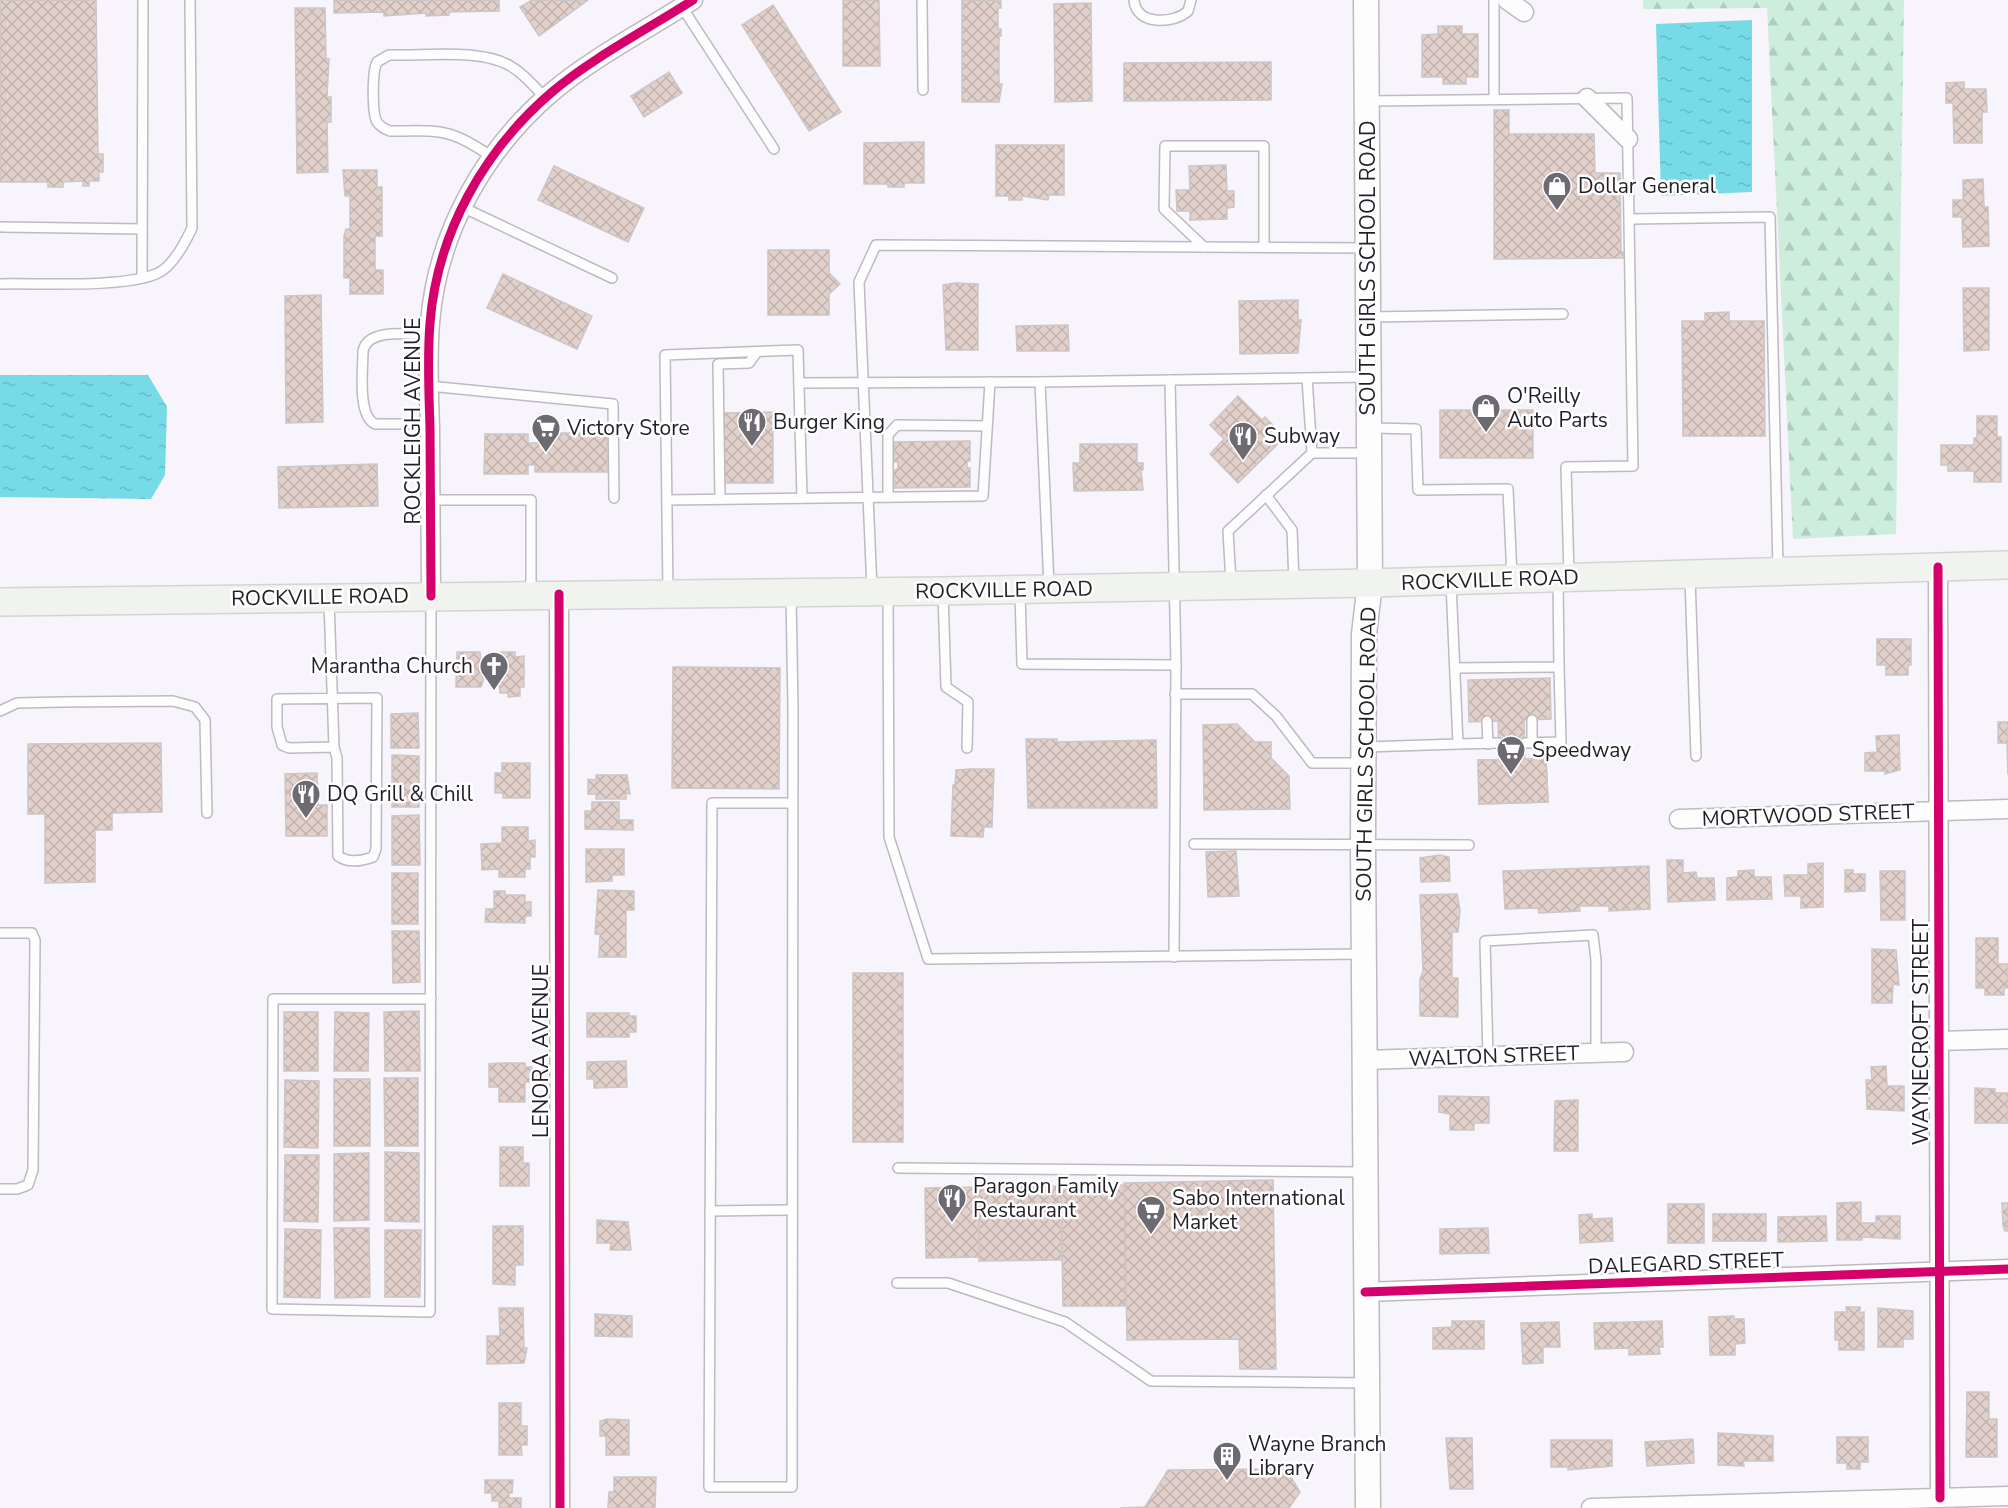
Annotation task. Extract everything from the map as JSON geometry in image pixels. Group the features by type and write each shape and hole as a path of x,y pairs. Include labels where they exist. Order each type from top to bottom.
{"main road":[{"name":"SOUTH GIRLS SCHOOL ROAD","path":"1366,0 1370,583 1364,634 1363,844 1368,1508"},
{"name":"ROCKVILLE ROAD","path":"0,602 942,591 1370,583 2008,565"}],"street":[{"path":"1507,0 1524,12"},
{"name":"ROCKLEIGH AVENUE","path":"431,596 430,335 441,264 462,207 492,157 525,117 545,98 577,74 687,4"},
{"path":"1587,98 1628,139"},
{"name":"WAYNECROFT STREET","path":"1938,567 1940,1498"},
{"name":"LENORA AVENUE","path":"559,594 560,1508"},
{"name":"MORTWOOD STREET","path":"1679,819 2008,809"},
{"path":"1939,1041 2008,1039"},
{"name":"WALTON STREET","path":"1364,1060 1624,1052"},
{"name":"DALEGARD STREET","path":"1365,1292 2008,1269"},
{"path":"1591,1508 2008,1496"}],"lane":[{"path":"142,278 143,0"},
{"path":"0,284 124,282 158,274 184,245 192,228 190,0"},
{"path":"922,0 923,90"},
{"path":"1134,0 1137,12 1145,18 1177,19 1188,11 1191,0"},
{"path":"1494,0 1494,99"},
{"path":"687,4 774,149"},
{"path":"492,157 463,137 451,133 390,131 383,128 376,120 375,113 374,72 377,63 389,56 484,56 518,70 545,98"},
{"path":"1367,101 1627,98 1633,466 1566,467 1559,667 1561,742 1529,743 1532,720"},
{"path":"1204,247 1164,210 1165,146 1264,146 1264,247"},
{"path":"462,207 612,278"},
{"path":"1630,219 1770,217 1778,571"},
{"path":"2,227 142,229"},
{"path":"1365,954 928,959 889,837 880,592 868,497 859,282 876,245 1368,248"},
{"path":"1368,317 1563,314"},
{"path":"430,335 375,336 365,344 363,362 364,411 369,421 375,424 430,424"},
{"path":"668,594 665,355 798,350 802,498"},
{"path":"720,499 718,364 749,363 756,352"},
{"path":"799,383 1368,377"},
{"path":"1307,378 1312,453"},
{"path":"1170,380 1176,665 1174,957"},
{"path":"667,500 983,496 990,382"},
{"path":"1040,382 1049,589"},
{"path":"429,386 613,404 614,498"},
{"path":"888,497 888,435 897,425 987,426"},
{"path":"1369,428 1416,429 1418,490 1508,489 1512,579"},
{"path":"1231,585 1228,531 1312,453 1369,453"},
{"path":"1266,495 1292,530 1294,584"},
{"path":"430,500 531,500 531,594"},
{"path":"1690,574 1696,756"},
{"path":"1451,580 1458,744"},
{"path":"1020,589 1022,664 1176,665"},
{"path":"942,591 946,687 968,702 967,748"},
{"path":"791,593 792,803 792,1487 709,1487 712,803 792,803"},
{"path":"430,999 273,999 272,1309 430,1312 431,596"},
{"path":"329,597 333,697 334,747 337,759 338,856 352,861 369,859 376,849 377,698 333,697 277,699 277,727 282,745 289,748 334,747"},
{"path":"1529,667 1530,678"},
{"path":"1456,668 1559,667"},
{"path":"1484,668 1485,680"},
{"path":"1175,694 1252,694 1276,716 1312,763 1458,744 1498,743"},
{"path":"0,711 17,703 62,702 173,700 195,707 206,720 207,813"},
{"path":"1487,721 1488,744"},
{"path":"1194,844 1469,845"},
{"path":"0,933 32,933 35,940 33,1170 28,1185 17,1189 0,1189"},
{"path":"1488,1057 1485,941 1593,935 1596,960 1596,1053"},
{"path":"898,1168 1365,1172"},
{"path":"710,1210 792,1210"},
{"path":"897,1283 948,1283 1065,1322 1150,1381 1367,1383"}],"green space":[{"path":"1643,0 1904,0 1896,534 1793,539 1767,8 1643,9"}],"water":[{"path":"1752,20 1752,192 1661,196 1656,24"},
{"path":"0,375 148,375 167,407 165,475 151,499 0,497"}],"building":[{"path":"0,0 96,0 98,154 103,154 103,172 99,172 99,181 89,181 89,186 83,186 83,181 63,182 63,187 48,187 48,182 0,182"},
{"path":"334,0 499,0 499,11 449,12 449,15 426,16 426,13 384,16 384,12 334,13"},
{"path":"532,0 588,0 539,36 520,7"},
{"path":"843,0 879,0 880,66 843,66"},
{"path":"962,0 1001,1 1001,8 998,8 998,29 1001,29 999,84 1002,84 999,102 962,102"},
{"path":"1091,3 1092,101 1055,102 1054,4"},
{"path":"773,5 841,112 809,131 742,25"},
{"path":"295,8 325,8 326,59 329,59 327,97 331,97 331,122 327,122 328,172 297,173"},
{"path":"1438,26 1462,26 1462,34 1478,34 1478,77 1466,77 1466,84 1443,84 1443,77 1422,77 1422,35 1438,34"},
{"path":"1271,62 1271,100 1124,101 1124,63"},
{"path":"669,72 682,93 644,117 631,96"},
{"path":"1964,82 1964,89 1986,89 1987,112 1982,112 1982,143 1954,143 1953,103 1946,103 1946,83"},
{"name":"Dollar General","path":"1494,110 1509,110 1509,134 1594,134 1595,173 1620,173 1621,252 1624,258 1494,259"},
{"path":"924,142 924,183 904,183 904,187 864,184 864,143"},
{"path":"996,145 1064,145 1064,195 1049,195 1048,200 1022,196 1022,200 1009,200 1009,196 996,196"},
{"path":"1226,165 1227,191 1234,191 1234,207 1227,208 1227,219 1190,220 1190,211 1177,211 1176,190 1190,190 1189,166"},
{"path":"554,166 644,208 628,242 538,200"},
{"path":"343,170 377,170 377,187 382,187 382,236 375,236 375,270 383,270 383,294 350,294 350,278 344,278 344,236 346,229 350,229 350,196 345,196"},
{"path":"1983,179 1984,207 1988,207 1989,246 1963,247 1962,217 1953,217 1953,200 1963,200 1963,180"},
{"path":"768,250 829,250 829,273 840,284 829,294 829,315 768,315"},
{"path":"503,274 592,316 577,349 487,308"},
{"path":"978,284 978,350 946,350 943,285"},
{"path":"1963,288 1989,288 1989,350 1964,351"},
{"path":"321,295 323,422 286,423 285,296"},
{"path":"1298,300 1298,320 1301,320 1298,353 1240,354 1239,301"},
{"path":"1729,312 1729,321 1764,321 1765,436 1683,436 1682,321 1705,321 1705,313"},
{"path":"1068,325 1069,351 1017,351 1016,326"},
{"path":"1238,396 1262,420 1265,417 1285,437 1238,483 1210,454 1224,439 1210,425"},
{"name":"O'Reilly Auto Parts","path":"1440,410 1533,410 1533,458 1440,458"},
{"path":"773,412 773,483 724,483 723,413"},
{"path":"1977,416 1997,416 1997,437 2001,437 2001,482 1974,482 1974,471 1948,471 1948,465 1941,465 1941,445 1974,445 1974,438 1977,438"},
{"name":"Victory Store","path":"538,433 607,433 607,472 535,472 535,465 528,465 528,474 484,474 485,434 528,434 528,443 538,443"},
{"path":"970,441 970,461 967,461 967,468 970,468 970,487 895,488 895,481 891,481 891,473 898,468 898,462 894,462 894,442"},
{"path":"1080,444 1137,444 1137,463 1143,463 1143,470 1141,470 1143,490 1074,491 1073,463 1080,463"},
{"path":"377,464 378,506 279,508 278,467"},
{"path":"1877,639 1911,639 1911,665 1908,665 1908,675 1886,675 1886,665 1877,665"},
{"path":"457,652 480,652 483,681 481,687 456,687"},
{"path":"501,652 515,652 515,657 524,656 524,687 520,687 520,696 508,697 508,693 500,693 497,667"},
{"path":"673,667 780,668 779,789 672,788"},
{"name":"Speedway","path":"1550,678 1551,719 1524,720 1525,759 1546,759 1548,802 1479,804 1478,760 1499,760 1498,721 1469,722 1468,680"},
{"path":"418,713 419,748 391,748 391,714"},
{"path":"1998,722 2008,722 2008,775 2007,743 1998,743"},
{"path":"1237,724 1255,742 1271,742 1271,758 1289,776 1290,809 1204,810 1203,725"},
{"path":"1899,735 1900,770 1885,774 1885,771 1865,771 1865,753 1877,752 1876,736"},
{"path":"1026,739 1057,739 1057,742 1156,740 1157,808 1028,808"},
{"path":"161,743 162,812 112,813 112,830 95,830 95,882 45,883 45,814 28,814 28,744"},
{"path":"392,755 419,756 419,807 392,807"},
{"path":"1546,759 1548,802 1479,804 1478,760"},
{"path":"502,763 530,763 530,798 503,798 503,793 495,793 495,773 502,773"},
{"path":"994,769 992,827 984,827 983,837 951,836 953,785 955,785 956,770"},
{"name":"DQ Grill & Chill","path":"317,773 318,805 327,805 327,836 286,836 285,774"},
{"path":"596,775 627,775 630,794 626,793 626,799 596,799 596,794 588,794 588,779 596,780"},
{"path":"592,802 619,802 619,820 633,820 633,830 585,829 585,811 592,811"},
{"path":"419,815 420,865 392,865 392,816"},
{"path":"502,827 528,827 528,841 535,840 535,857 530,857 530,869 525,869 525,877 499,877 499,869 482,870 481,844 502,843"},
{"path":"586,849 624,849 624,875 612,875 612,881 586,882"},
{"path":"1236,851 1239,896 1208,897 1206,852"},
{"path":"1440,855 1449,857 1450,881 1421,882 1420,858"},
{"path":"1667,860 1683,860 1683,873 1696,872 1697,878 1714,878 1715,900 1668,902"},
{"path":"1823,863 1823,907 1801,908 1801,896 1785,896 1784,875 1808,875 1808,864"},
{"path":"1649,866 1650,909 1609,911 1609,906 1579,906 1580,911 1539,913 1538,908 1505,909 1503,871"},
{"path":"1754,870 1754,877 1771,877 1772,899 1727,900 1727,878 1738,877 1738,871"},
{"path":"1845,870 1853,870 1853,874 1865,874 1865,891 1845,892"},
{"path":"1880,871 1905,871 1905,920 1881,920"},
{"path":"392,873 418,873 418,924 392,924"},
{"path":"598,890 634,891 634,910 626,910 626,957 599,957 600,934 595,934"},
{"path":"494,891 505,891 505,895 525,895 525,902 531,902 531,916 525,916 525,923 485,922 486,909 494,909"},
{"path":"1457,894 1460,910 1458,932 1452,932 1452,978 1458,978 1458,1017 1420,1016 1420,979 1423,971 1420,895"},
{"path":"392,931 419,931 420,982 393,983"},
{"path":"1976,938 1998,938 1998,964 2008,964 2008,988 2004,988 2004,995 1985,995 1985,988 1976,988"},
{"path":"1872,949 1896,950 1899,985 1893,984 1892,1003 1872,1003"},
{"path":"853,973 903,973 903,1142 853,1142"},
{"path":"419,1011 420,1071 385,1071 384,1012"},
{"path":"284,1012 318,1012 318,1071 284,1071"},
{"path":"335,1012 369,1013 368,1071 334,1071"},
{"path":"587,1013 629,1013 629,1016 636,1016 636,1032 629,1032 629,1037 587,1037"},
{"path":"626,1061 627,1087 594,1088 594,1079 587,1079 587,1062"},
{"path":"525,1063 525,1067 532,1067 532,1082 525,1082 525,1102 499,1102 499,1087 489,1087 489,1064"},
{"path":"1886,1066 1887,1086 1904,1086 1904,1111 1867,1109 1866,1080 1872,1080 1871,1067"},
{"path":"384,1078 418,1078 418,1146 385,1146"},
{"path":"334,1079 370,1079 370,1146 334,1146"},
{"path":"285,1080 319,1081 318,1148 284,1147"},
{"path":"1975,1088 1995,1089 1995,1093 2008,1093 2008,1123 1975,1123"},
{"path":"1439,1096 1489,1097 1489,1123 1474,1123 1474,1130 1450,1130 1450,1114 1439,1112"},
{"path":"1578,1100 1578,1151 1554,1151 1555,1101"},
{"path":"500,1147 523,1147 523,1163 529,1163 529,1186 500,1186"},
{"path":"385,1152 419,1153 419,1222 385,1221"},
{"path":"369,1153 369,1220 334,1221 334,1154"},
{"path":"285,1155 319,1155 318,1222 284,1221"},
{"path":"1273,1180 1276,1369 1240,1369 1239,1339 1127,1340 1124,1183"},
{"path":"1124,1185 1126,1306 1063,1306 1061,1186"},
{"path":"1061,1186 1062,1260 979,1261 978,1187"},
{"name":"Paragon Family Restaurant","path":"978,1187 979,1257 926,1258 925,1188"},
{"path":"1861,1202 1861,1223 1876,1223 1876,1216 1900,1216 1900,1239 1862,1237 1862,1240 1837,1240 1837,1203"},
{"path":"2002,1203 2008,1203 2008,1231 2005,1231 2003,1226"},
{"path":"1668,1204 1704,1204 1704,1243 1668,1243"},
{"path":"1592,1214 1592,1219 1612,1218 1613,1241 1580,1243 1579,1215"},
{"path":"1713,1214 1766,1214 1766,1241 1713,1241"},
{"path":"1826,1216 1827,1241 1778,1242 1778,1217"},
{"path":"597,1220 628,1222 631,1250 610,1250 611,1243 597,1243"},
{"path":"493,1226 523,1226 523,1265 515,1265 515,1285 493,1284"},
{"path":"334,1228 369,1228 370,1297 335,1298"},
{"path":"1488,1228 1489,1253 1440,1254 1440,1229"},
{"path":"285,1229 321,1230 320,1298 284,1297"},
{"path":"385,1230 421,1230 420,1297 385,1297"},
{"path":"1846,1307 1860,1307 1860,1313 1864,1312 1864,1350 1839,1350 1839,1340 1835,1340 1835,1312 1847,1312"},
{"path":"499,1308 523,1308 524,1348 527,1348 524,1363 487,1364 487,1336 500,1336"},
{"path":"1878,1308 1913,1311 1913,1339 1903,1339 1903,1347 1878,1347"},
{"path":"595,1314 632,1316 632,1337 595,1336"},
{"path":"1734,1316 1734,1319 1744,1319 1745,1343 1735,1344 1735,1355 1710,1355 1709,1317"},
{"path":"1452,1321 1484,1321 1484,1349 1433,1349 1433,1328 1452,1327"},
{"path":"1662,1321 1663,1347 1659,1347 1660,1354 1629,1355 1629,1348 1595,1349 1594,1323"},
{"path":"1559,1322 1560,1347 1543,1347 1543,1363 1523,1364 1521,1323"},
{"path":"1967,1392 1989,1392 1989,1419 1997,1419 1997,1457 1966,1457"},
{"path":"499,1403 521,1403 521,1426 527,1426 527,1445 521,1445 522,1455 499,1455"},
{"path":"629,1420 629,1455 606,1455 606,1436 600,1436 600,1421"},
{"path":"1718,1433 1773,1436 1773,1461 1743,1461 1744,1466 1718,1465"},
{"path":"1837,1437 1868,1437 1868,1462 1860,1462 1860,1469 1847,1469 1847,1463 1837,1463"},
{"path":"1446,1438 1472,1438 1473,1489 1450,1489"},
{"path":"1693,1439 1694,1463 1647,1466 1645,1442"},
{"path":"1551,1440 1612,1440 1612,1466 1568,1470 1568,1467 1551,1467"},
{"name":"Wayne Branch Library","path":"1286,1469 1300,1492 1289,1508 1120,1508 1145,1507 1168,1470"},
{"path":"614,1477 656,1477 655,1508 608,1508 609,1492 614,1492"},
{"path":"485,1480 513,1480 512,1493 509,1493 509,1498 521,1498 521,1508 499,1508 499,1501 492,1501 492,1493 485,1493"}],"cycle path":[{"path":"431,596 429,336 434,290 442,257 454,226 485,167 505,140 552,92 585,67 693,0"},
{"path":"1938,567 1940,1498"},
{"path":"559,594 560,1508"},
{"path":"1365,1292 2008,1269"}],"place":[{"name":"Dollar General","path":"1557,212"},
{"name":"O'Reilly Auto Parts","path":"1486,434"},
{"name":"Burger King","path":"752,448"},
{"name":"Victory Store","path":"546,454"},
{"name":"Subway","path":"1243,462"},
{"name":"Marantha Church","path":"494,692"},
{"name":"Speedway","path":"1511,776"},
{"name":"DQ Grill & Chill","path":"306,820"},
{"name":"Paragon Family Restaurant","path":"952,1224"},
{"name":"Sabo International Market","path":"1151,1236"},
{"name":"Wayne Branch Library","path":"1227,1482"}]}
